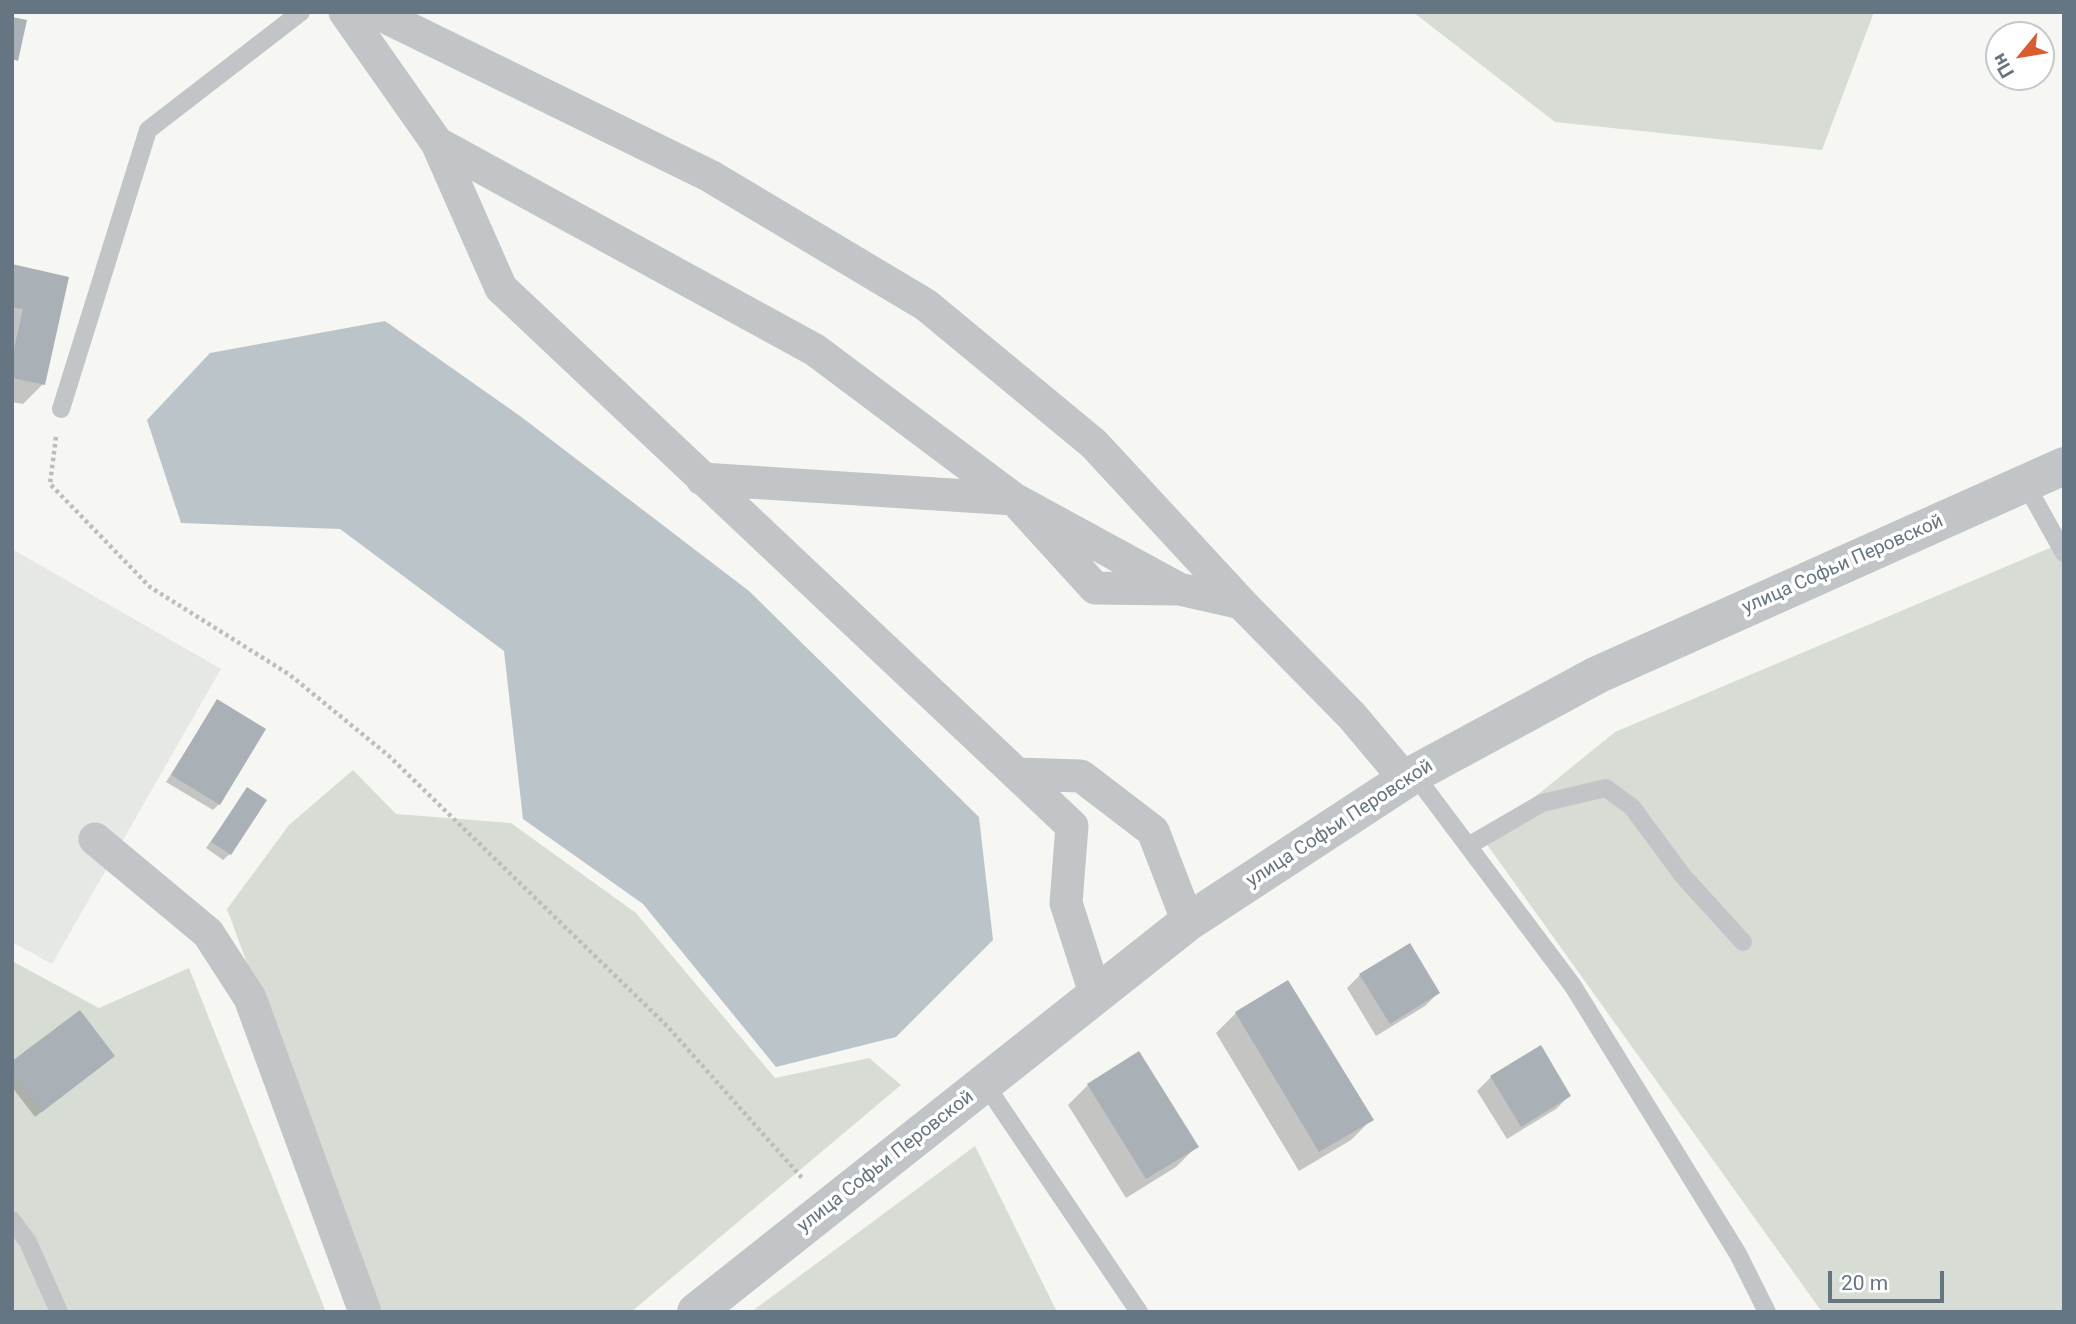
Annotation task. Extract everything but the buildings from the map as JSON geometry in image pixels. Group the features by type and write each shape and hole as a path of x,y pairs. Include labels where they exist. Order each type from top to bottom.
{"street":[{"path":"345,12 437,143 501,288 1072,826 1066,903 1096,996"},
{"path":"375,12 710,176 926,305 1094,444 1241,603 1410,776"},
{"path":"437,143 815,350 1014,499 1095,588 1179,589 1241,603"},
{"name":"улица Софьи Перовской","path":"696,1312 1188,922 1410,776 1597,675 2064,466"},
{"path":"702,479 1014,499"},
{"path":"1017,774 1081,776 1153,831 1188,922"},
{"path":"95,839 208,933 250,998 365,1312"}],"lane":[{"path":"61,409 148,130 301,12"},
{"path":"2025,484 2064,553"},
{"path":"1410,776 1468,846 1573,986 1738,1254 1767,1312"},
{"path":"1468,846 1542,803 1606,788 1632,807 1684,876 1743,942"},
{"path":"985,1084 1139,1312"},
{"path":"12,1220 28,1242 59,1312"}],"path":[{"path":"61,409 50,484 150,587 290,675 389,756 668,1027 828,1207"}],"shaded area":[{"path":"1413,12 1874,12 1822,150 1555,122"},
{"path":"385,321 520,416 749,591 979,817 993,940 896,1037 776,1067 643,904 523,819 504,651 340,529 181,523 147,420 210,353"},
{"path":"2064,542 2064,1312 1822,1312 1483,839 1615,732"},
{"path":"12,549 221,669 52,964 12,942"},
{"path":"353,770 396,814 511,823 636,913 775,1078 869,1058 901,1085 631,1312 376,1312 227,909 289,825"},
{"path":"12,961 99,1008 189,968 326,1312 12,1312"},
{"path":"975,1146 1057,1312 751,1312"}]}
